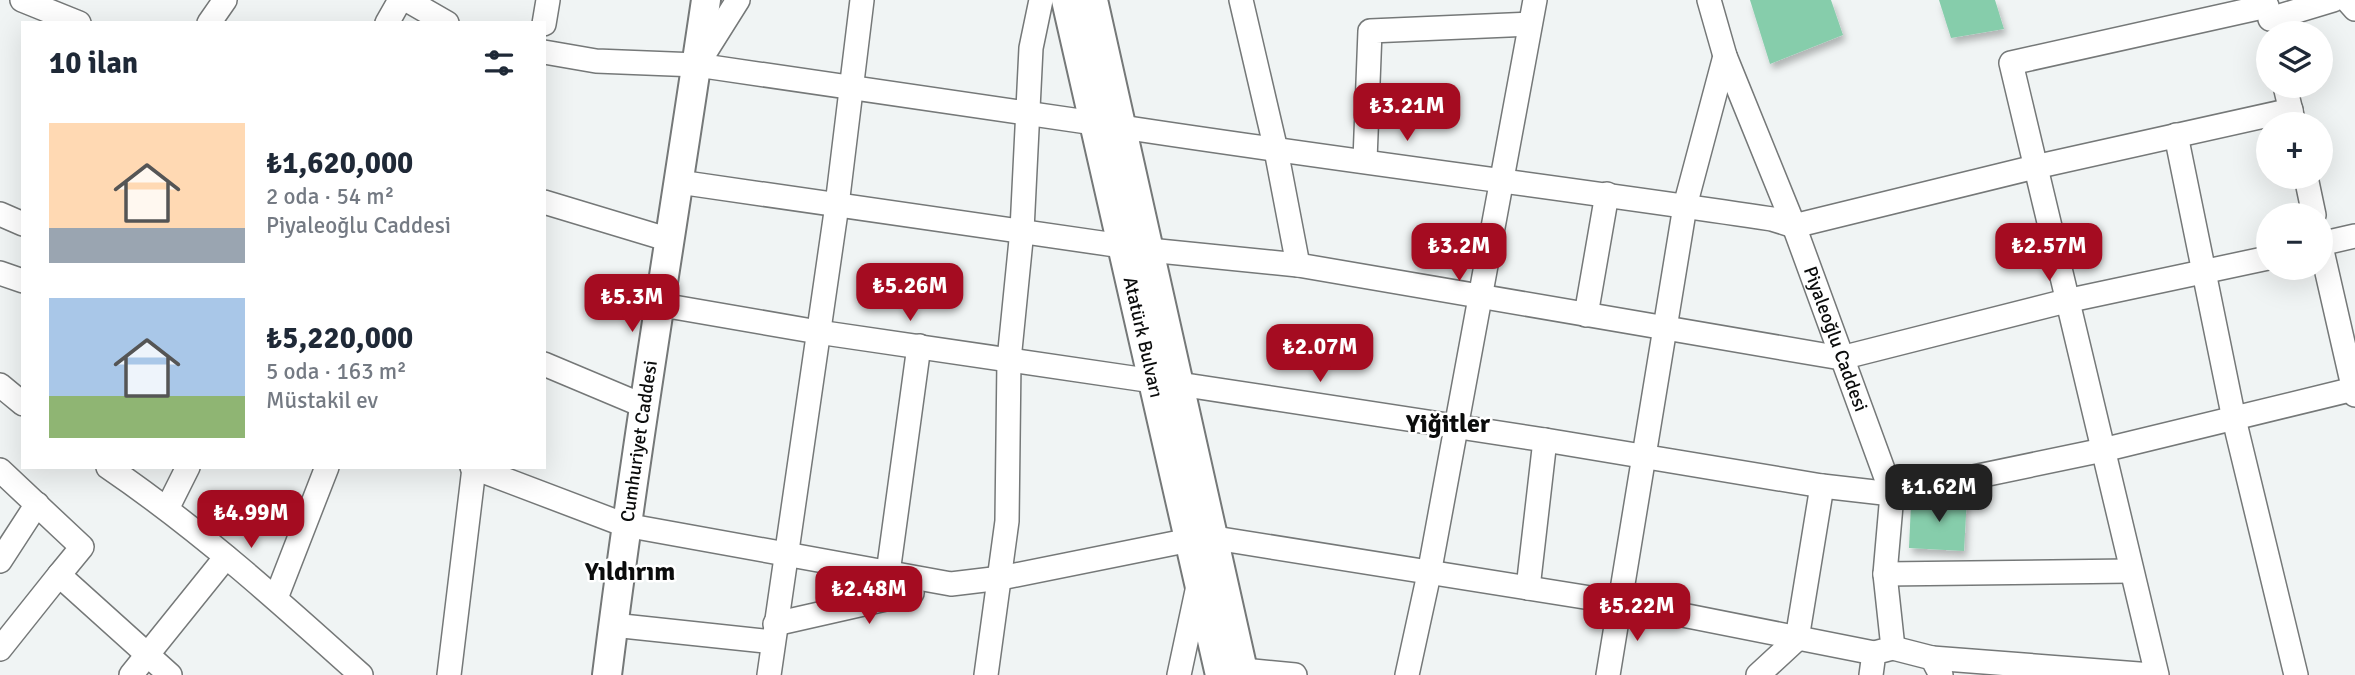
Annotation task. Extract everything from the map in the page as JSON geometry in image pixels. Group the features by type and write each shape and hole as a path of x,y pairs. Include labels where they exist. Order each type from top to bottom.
{"main road":[{"name":"Cumhuriyet Caddesi","path":"607,675 625,525 662,305 706,0"},
{"name":"Atatürk Bulvarı","path":"1066,0 1094,123 1136,248 1232,673"},
{"name":"Atatürk Bulvarı","path":"1093,0 1122,127 1136,248"},
{"path":"1094,123 1122,127"},
{"name":"Atatürk Bulvarı","path":"1202,539 1199,581 1232,673"}],"street":[{"path":"22,0 74,21"},
{"path":"210,21 225,0"},
{"path":"388,21 400,0"},
{"path":"407,0 444,21"},
{"path":"544,21 548,0"},
{"path":"697,65 738,0"},
{"path":"769,675 836,205 862,0"},
{"path":"986,675 1007,521 1009,360 1022,230 1031,48 1041,0"},
{"path":"1241,0 1276,150 1298,265"},
{"path":"1407,675 1429,574 1478,297 1535,0"},
{"name":"Piyaleoğlu Caddesi","path":"1709,0 1725,57 1794,226 1892,494 1879,659"},
{"path":"613,625 774,633 951,584 1000,578 1202,539 1622,603 1879,659 1936,666 2155,675 2011,63 2269,15 2333,0"},
{"path":"2347,0 2355,9"},
{"path":"1365,160 1370,31 1530,24"},
{"path":"546,52 596,61 697,65 1094,123"},
{"path":"1608,675 1622,603 1685,206 1725,57"},
{"path":"1122,127 1276,150 1501,178 1772,219 1794,226 2176,135 2256,123"},
{"path":"2176,135 2234,419 2296,675"},
{"path":"679,182 1136,248 1298,265 1842,358 2066,302 2256,261"},
{"path":"1586,315 1607,194"},
{"path":"546,203 670,240"},
{"path":"0,214 21,223"},
{"path":"2333,242 2353,240"},
{"path":"0,273 21,280"},
{"path":"662,305 818,332 1645,455 1822,486 1892,494 2103,450 2354,392 2329,280"},
{"path":"900,596 888,573 919,346"},
{"path":"546,365 644,406"},
{"path":"0,384 21,402"},
{"path":"1528,588 1545,440"},
{"path":"111,469 168,507 276,598 361,675"},
{"path":"168,507 187,469"},
{"path":"276,598 326,469"},
{"path":"449,675 473,469"},
{"path":"476,469 625,525 951,584"},
{"path":"0,649 82,547 37,504 15,474"},
{"path":"1758,675 1797,639 1822,486"},
{"path":"0,561 37,504"},
{"path":"131,675 226,558"},
{"path":"1885,574 2130,571"},
{"path":"59,575 170,675"},
{"path":"1179,675 1199,581"},
{"path":"1232,673 1295,675"}],"building":[{"path":"1750,0 1831,0 1843,35 1770,64"},
{"path":"1939,0 1995,0 2004,29 1951,38"},
{"path":"1967,496 1964,551 1909,548 1911,504"}],"district":[{"name":"Yiğitler","path":"1448,424"},
{"name":"Yıldırım","path":"630,572"}]}
